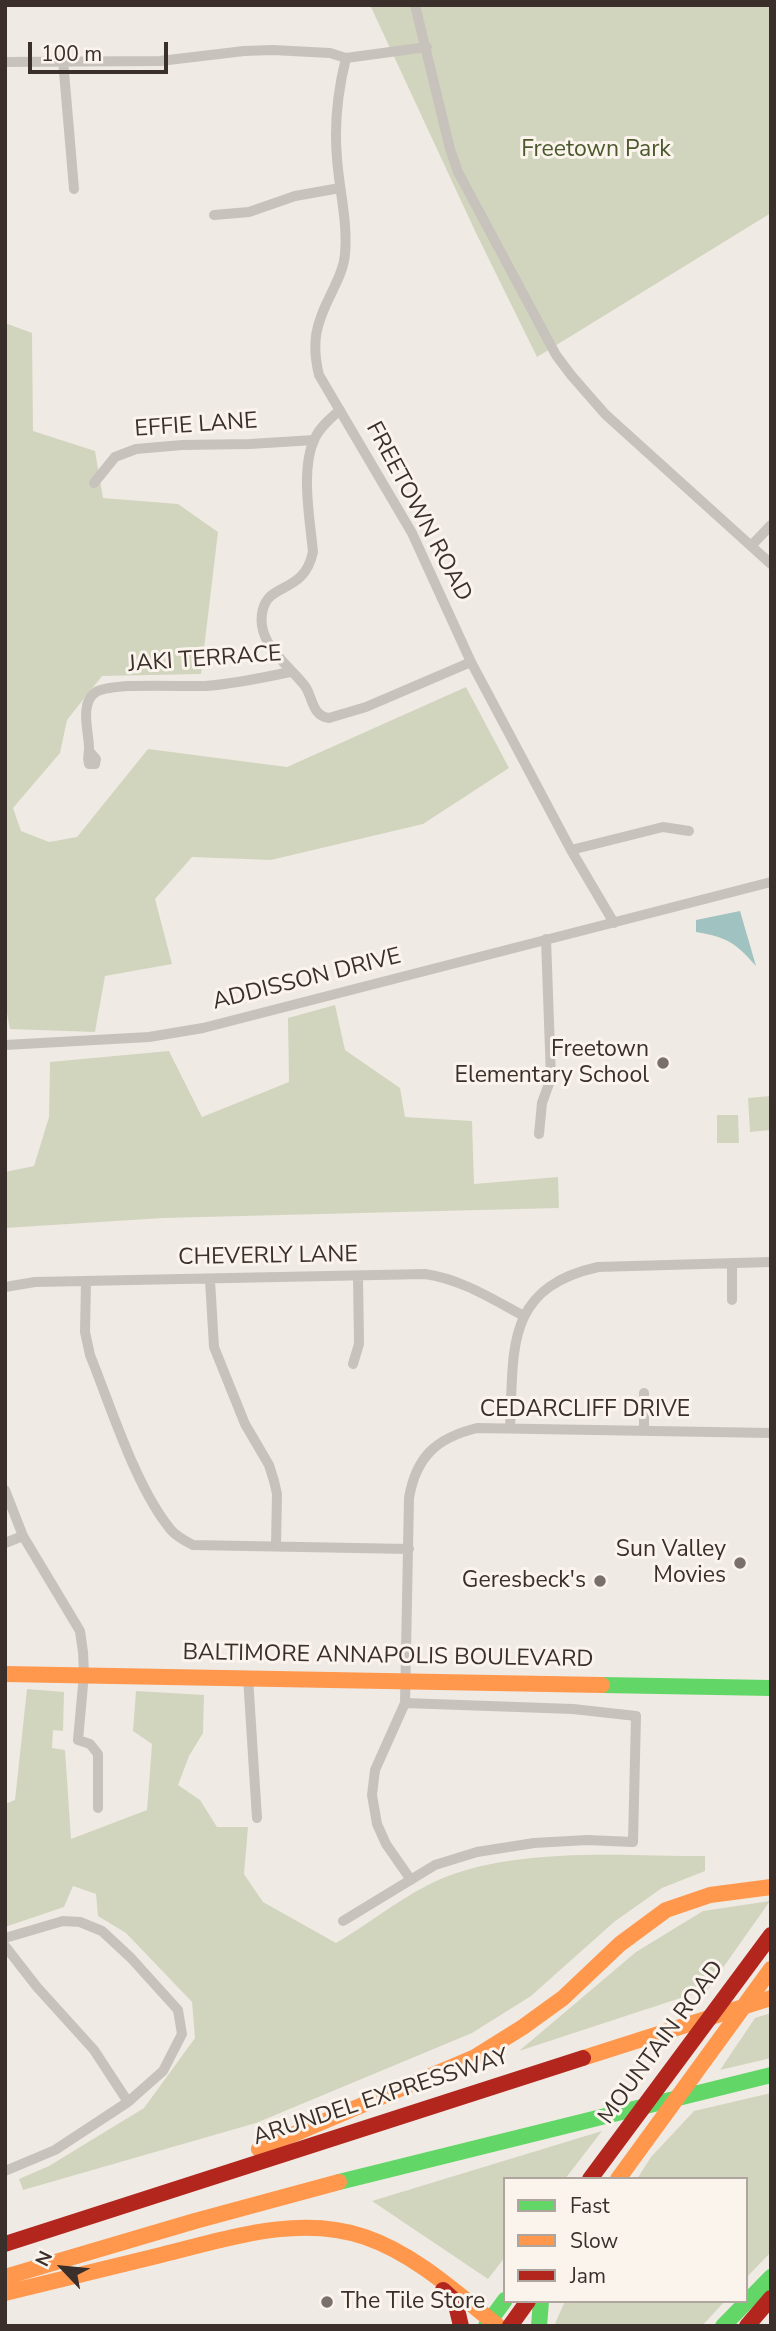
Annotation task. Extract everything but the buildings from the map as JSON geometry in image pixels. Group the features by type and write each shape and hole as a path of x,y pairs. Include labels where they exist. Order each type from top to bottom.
{"main road":[{"name":"BALTIMORE ANNAPOLIS BOULEVARD","path":"5,1674 771,1688"},
{"path":"129,2204 475,2057 563,1998 620,1944 666,1910 710,1895 769,1886"},
{"name":"MOUNTAIN ROAD","path":"591,2177 771,1934"},
{"name":"MOUNTAIN ROAD","path":"619,2177 771,1969"},
{"name":"ARUNDEL EXPRESSWAY","path":"5,2245 771,1998"},
{"path":"5,2277 178,2224 369,2172 771,2075"},
{"path":"5,2292 242,2235 296,2227 332,2229 368,2238 397,2252 492,2321 510,2326 527,2303"},
{"path":"423,2270 454,2301 460,2326"},
{"path":"748,2300 771,2277"},
{"path":"747,2326 771,2298"},
{"path":"492,2321 503,2303"},
{"path":"539,2326 541,2303"},
{"path":"723,2326 746,2303"}],"street":[{"path":"415,5 458,172 556,355 605,414 771,564"},
{"path":"5,62 160,61 273,50 330,52 346,58 426,47"},
{"name":"FREETOWN ROAD","path":"346,58 336,126 346,238 345,257 340,276 321,316 313,346 319,375 412,533 471,662 571,850 614,923"},
{"path":"63,60 74,189"},
{"path":"214,215 249,212 295,196 340,188"},
{"path":"290,673 266,639 263,608 271,595 302,577 311,561 313,552 307,481 314,440 340,410"},
{"name":"EFFIE LANE","path":"94,483 115,457 136,449 314,440"},
{"path":"751,547 771,525"},
{"name":"JAKI TERRACE","path":"89,751 86,710 91,698 99,690 152,685 206,686 290,673 304,685 317,712 329,718 366,707 471,662"},
{"path":"571,850 663,827 689,831"},
{"path":"614,923 771,882"},
{"name":"ADDISSON DRIVE","path":"5,1045 149,1037 202,1028 614,923"},
{"path":"539,1134 542,1103 551,1078 546,939"},
{"path":"510,1428 516,1334 524,1316 548,1287 579,1271 598,1267 771,1262"},
{"path":"732,1263 732,1300"},
{"name":"CHEVERLY LANE","path":"5,1287 35,1282 425,1274 443,1276 466,1285 524,1316"},
{"path":"353,1364 359,1344 358,1276"},
{"path":"210,1280 214,1347 244,1424 269,1465 274,1481 277,1494 276,1545"},
{"path":"86,1281 85,1332 90,1354 142,1482 177,1536 193,1545 409,1549"},
{"path":"643,1430 644,1393"},
{"name":"CEDARCLIFF DRIVE","path":"405,1703 409,1498 419,1464 434,1446 457,1433 477,1429 771,1433"},
{"path":"5,1490 23,1536 80,1630 84,1674 78,1740 89,1744 98,1754 98,1808"},
{"path":"5,1543 23,1536"},
{"path":"248,1677 257,1818"},
{"path":"573,1709 574,1683"},
{"path":"343,1921 435,1866 505,1846 587,1840 633,1842 636,1717 573,1709 405,1703 375,1770 372,1795 377,1824 386,1844 411,1880"},
{"path":"5,1938 63,1921 80,1923 102,1931 131,1958 178,2010 183,2034 163,2071 128,2102 55,2150 5,2171"},
{"path":"5,1946 37,1987 94,2050 128,2102"}],"green space":[{"name":"Freetown Park","path":"370,5 771,5 771,213 537,357"},
{"path":"5,323 32,333 33,431 95,451 103,498 178,504 218,532 201,674 102,676 67,720 60,753 13,808 21,831 49,842 77,837 148,749 287,767 466,687 509,768 423,824 271,860 192,857 155,899 172,964 105,976 95,1032 10,1029 5,1003"},
{"path":"335,1005 345,1050 400,1088 405,1117 472,1121 474,1184 558,1177 559,1208 163,1218 5,1228 5,1172 34,1166 49,1117 50,1062 169,1051 202,1117 289,1082 288,1018"},
{"path":"771,1096 771,1130 750,1132 748,1098"},
{"path":"717,1115 738,1115 739,1143 717,1143"},
{"path":"27,1689 64,1692 63,1731 53,1730 52,1748 65,1750 71,1839 147,1810 152,1744 133,1731 136,1691 204,1695 203,1733 189,1756 178,1785 200,1800 217,1827 248,1827 244,1874 263,1902 336,1943 426,1886 457,1873 490,1864 562,1856 705,1856 705,1871 662,1888 614,1922 531,1996 472,2033 256,2123 23,2190 19,2179 49,2166 144,2108 195,2038 192,2002 126,1933 98,1916 96,1894 73,1886 64,1907 5,1927 5,1804 15,1800"},
{"path":"770,1901 708,1989 519,2051 636,1952 703,1911"},
{"path":"771,2013 771,2058 720,2070 755,2018"},
{"path":"771,2093 771,2252 748,2276 748,2177 638,2177 651,2157 694,2111"},
{"path":"602,2131 567,2177 503,2177 503,2260 488,2279 372,2201"},
{"path":"564,2303 723,2303 702,2326 554,2326"}],"water":[{"path":"740,911 756,966 730,942 696,932 696,920"}],"traffic: fast":[{"path":"602,1685 771,1688"},
{"path":"339,2182 771,2075"},
{"path":"748,2300 771,2277"},
{"path":"486,2326 503,2303"},
{"path":"539,2326 541,2303"},
{"path":"723,2326 746,2303"}],"traffic: slow":[{"path":"5,1674 602,1685"},
{"path":"259,2149 475,2057 563,1998 620,1944 666,1910 710,1895 771,1887"},
{"path":"619,2177 771,1969"},
{"path":"583,2058 771,1998"},
{"path":"5,2277 339,2182"},
{"path":"5,2293 237,2236 288,2228 314,2228 340,2231 383,2244 419,2264 498,2326"}],"traffic: jam":[{"path":"591,2177 771,1935"},
{"path":"5,2244 583,2058"},
{"path":"443,2290 455,2301 461,2326"},
{"path":"747,2326 771,2298"},
{"path":"510,2326 527,2303"}],"place":[{"name":"Freetown Elementary School","path":"663,1063"},
{"name":"Sun Valley Movies","path":"740,1563"},
{"name":"Geresbeck's","path":"600,1581"},
{"name":"The Tile Store","path":"327,2302"}]}
